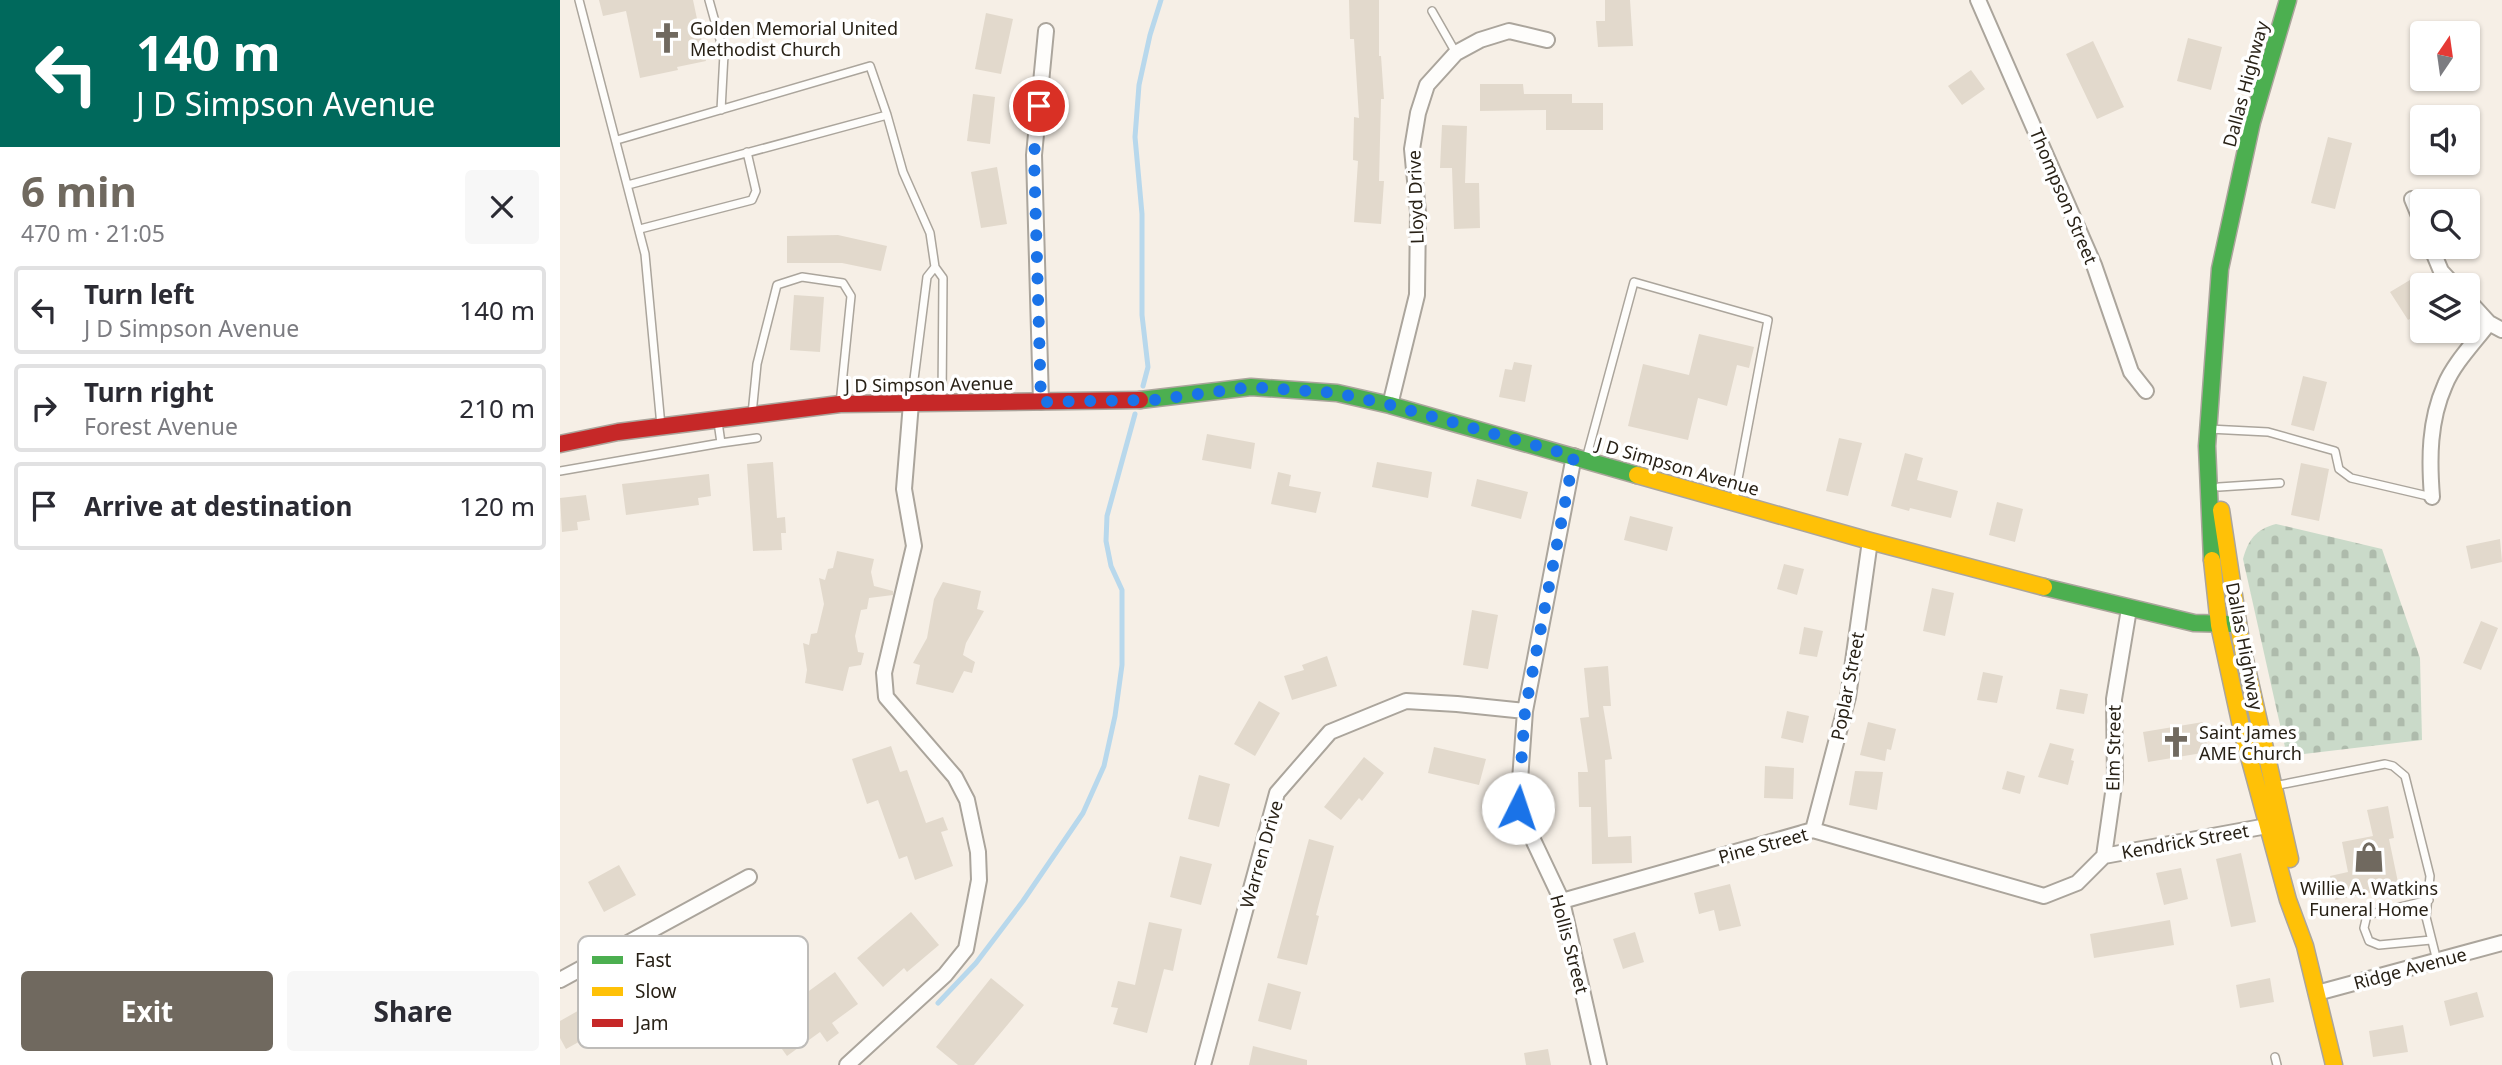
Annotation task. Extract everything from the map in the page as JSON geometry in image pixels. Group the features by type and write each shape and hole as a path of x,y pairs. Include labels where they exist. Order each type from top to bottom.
{"street":[{"name":"Thompson Street","path":"1978,0 2094,265 2131,372 2146,391"},
{"name":"Dallas Highway","path":"2288,0 2252,122 2220,269 2213,386 2210,546 2219,625 2267,826 2288,900 2305,946 2334,1065"},
{"path":"1041,402 1034,155 1046,31"},
{"name":"Lloyd Drive","path":"1390,405 1417,295 1418,212 1412,149 1418,113 1427,85 1456,53 1480,40 1509,31 1546,40"},
{"path":"2432,497 2429,461 2433,424 2445,384 2495,327 2480,312"},
{"name":"J D Simpson Avenue","path":"560,444 717,419 841,404 1153,400 1251,387 1337,393 1390,405 1870,541 2129,609 2194,622 2219,625 2236,623"},
{"path":"847,1065 945,975 966,949 979,880 978,852 967,800 955,777 886,697 884,673 914,546 904,489 911,403"},
{"name":"Dallas Highway","path":"2213,429 2236,623 2299,898 2305,946"},
{"name":"Hollis Street","path":"1580,458 1525,711 1518,808 1562,901 1600,1065"},
{"name":"Poplar Street","path":"1813,830 1848,697 1870,541"},
{"name":"Elm Street","path":"2104,856 2115,779 2114,699 2129,609"},
{"name":"Warren Drive","path":"1203,1065 1278,793 1330,732 1406,701 1525,711"},
{"name":"Kendrick Street","path":"2104,856 2267,826"},
{"name":"Pine Street","path":"1562,901 1813,830 2044,896 2077,883 2104,856"},
{"path":"641,936 749,877"},
{"name":"Ridge Avenue","path":"2317,993 2502,943"},
{"path":"560,980 578,970"}],"lane":[{"path":"579,0 645,254 662,427"},
{"path":"709,0 724,54 721,110"},
{"path":"1432,11 1456,53"},
{"path":"617,140 870,66 903,172 930,233 935,267 943,278 942,403"},
{"path":"628,185 887,115"},
{"path":"640,229 752,200 756,191 747,152"},
{"path":"911,403 927,277 935,267"},
{"path":"752,415 757,364 777,285 802,277 843,283 852,296 841,404"},
{"path":"1580,458 1634,282 1768,320 1733,502"},
{"path":"717,419 721,443"},
{"path":"2213,429 2268,432 2335,451 2339,468 2351,478 2432,497"},
{"path":"560,471 757,438"},
{"path":"2219,487 2280,482"},
{"path":"2273,786 2385,764 2393,766 2405,776 2430,876 2426,916 2438,961"},
{"path":"2429,900 2367,915 2364,928 2369,941 2379,945 2431,940"}],"green space":[{"path":"2276,524 2382,549 2420,658 2422,740 2287,756 2243,559 2254,536"}],"building":[{"name":"Golden Memorial United Methodist Church","path":"599,0 693,0 706,61 640,78 626,11 603,16"},
{"path":"1349,0 1379,0 1379,56 1384,99 1381,99 1379,181 1384,181 1381,224 1354,222 1358,161 1353,160 1354,117 1359,118 1354,39 1350,39"},
{"path":"1605,0 1630,0 1633,46 1598,47 1596,21 1605,21"},
{"path":"986,13 1013,19 1001,74 975,69"},
{"path":"2188,38 2222,47 2211,90 2177,81"},
{"path":"2093,41 2124,107 2097,119 2066,54"},
{"path":"1971,70 1985,89 1962,105 1948,86"},
{"path":"1480,84 1523,84 1524,94 1572,94 1572,103 1603,103 1603,130 1546,130 1546,110 1480,111"},
{"path":"973,94 995,97 990,144 967,141"},
{"path":"1442,125 1467,126 1465,183 1479,183 1480,228 1454,229 1452,168 1440,168"},
{"path":"2328,137 2352,143 2335,209 2311,203"},
{"path":"997,167 1007,224 981,228 971,172"},
{"path":"838,235 887,246 881,271 842,263 787,263 787,236"},
{"path":"2410,280 2410,319 2408,320 2390,292"},
{"path":"794,295 824,297 820,352 790,350"},
{"path":"1699,334 1754,347 1749,368 1737,365 1727,406 1698,398 1688,440 1628,426 1643,364 1689,375"},
{"path":"1514,362 1532,365 1525,402 1499,397 1505,369 1512,370"},
{"path":"2303,376 2327,382 2314,431 2291,425"},
{"path":"1207,434 1255,443 1251,469 1202,460"},
{"path":"1839,438 1862,443 1848,496 1826,491"},
{"path":"1905,453 1923,458 1917,480 1958,491 1951,518 1891,506"},
{"path":"773,462 777,518 785,517 786,533 781,533 782,550 753,551 747,464"},
{"path":"1377,462 1432,472 1428,498 1372,487"},
{"path":"2301,463 2329,469 2319,521 2291,515"},
{"path":"1278,472 1291,475 1289,486 1321,492 1316,513 1271,504"},
{"path":"709,474 711,496 698,498 699,505 626,515 622,484"},
{"path":"1477,479 1528,492 1521,519 1471,506"},
{"path":"586,495 590,520 577,522 578,530 562,532 560,498"},
{"path":"1997,502 2023,509 2015,542 1989,535"},
{"path":"1630,516 1673,527 1667,551 1624,540"},
{"path":"2500,539 2502,562 2471,569 2466,546"},
{"path":"837,551 874,559 871,572 874,586 893,591 893,595 869,598 867,609 861,610 855,636 858,652 864,653 861,665 849,667 843,691 805,683 807,670 803,643 809,645 811,634 817,633 824,604 819,578 825,580 828,569 833,568"},
{"path":"1784,564 1804,569 1797,595 1777,589"},
{"path":"943,582 981,591 977,609 984,611 966,643 963,655 975,662 972,673 964,671 953,693 916,684 920,665 913,663 927,638 934,599"},
{"path":"1932,588 1954,593 1945,636 1923,631"},
{"path":"1472,610 1498,615 1488,669 1463,665"},
{"path":"2481,621 2498,628 2481,670 2463,663"},
{"path":"1804,627 1823,631 1817,657 1799,654"},
{"path":"1327,656 1337,686 1292,700 1284,676 1304,670 1302,665"},
{"path":"1608,666 1611,706 1603,706 1612,759 1605,760 1608,837 1631,836 1632,863 1592,864 1591,807 1579,807 1578,772 1588,772 1580,718 1589,717 1584,668"},
{"path":"1983,672 2003,676 1997,703 1977,700"},
{"path":"2060,689 2088,694 2084,714 2056,709"},
{"path":"1259,701 1280,713 1255,756 1234,744"},
{"path":"1787,711 1809,716 1803,743 1781,738"},
{"path":"1868,722 1896,729 1885,761 1860,755"},
{"name":"Saint James AME Church","path":"2203,722 2208,752 2148,762 2143,732"},
{"path":"2050,743 2074,749 2068,785 2038,777"},
{"path":"891,746 900,772 907,770 926,823 943,817 948,830 941,832 953,866 915,880 907,856 899,859 878,800 867,804 852,759"},
{"path":"1434,747 1486,759 1479,785 1428,773"},
{"path":"1364,757 1384,773 1362,801 1359,798 1341,820 1324,807"},
{"path":"1765,766 1794,768 1793,799 1764,798"},
{"path":"1855,771 1883,772 1877,810 1849,805"},
{"path":"2007,771 2025,776 2020,794 2002,789"},
{"path":"1199,775 1230,784 1219,827 1188,819"},
{"name":"Willie A. Watkins Funeral Home","path":"2388,806 2394,838 2389,839 2399,887 2335,900 2330,876 2348,872 2342,842 2373,836 2367,810"},
{"path":"1309,839 1334,846 1316,915 1319,916 1307,965 1277,958"},
{"path":"2241,853 2256,922 2231,927 2216,859"},
{"path":"1180,856 1212,864 1201,905 1170,897"},
{"path":"619,865 636,895 604,912 588,882"},
{"path":"2181,868 2188,899 2164,905 2156,873"},
{"path":"1730,884 1741,926 1719,931 1714,910 1699,914 1694,893"},
{"path":"911,912 939,945 907,972 904,968 883,987 857,958"},
{"path":"2170,920 2174,945 2094,958 2090,934"},
{"path":"1149,922 1182,929 1173,971 1164,969 1147,1033 1113,1024 1118,1008 1111,1007 1118,981 1135,985"},
{"path":"1635,932 1644,962 1623,969 1613,939"},
{"path":"835,972 858,1004 832,1023 839,1033 827,1042 820,1032 808,1041 808,992"},
{"path":"991,978 1024,1005 974,1065 958,1065 936,1047"},
{"path":"2270,978 2274,1002 2240,1008 2236,985"},
{"path":"1268,983 1301,992 1291,1030 1258,1021"},
{"path":"2477,992 2484,1017 2450,1026 2444,1001"},
{"path":"578,1011 578,1042 566,1049 560,1038 560,1021"},
{"path":"2403,1025 2408,1052 2373,1057 2369,1031"},
{"path":"1253,1046 1307,1060 1307,1065 1249,1065"},
{"path":"781,1048 798,1048 787,1056"},
{"path":"1548,1049 1551,1065 1526,1065 1524,1053"}],"waterway":[{"path":"1143,386 1148,367 1142,315 1142,214 1135,137 1139,85 1161,0"},
{"path":"938,1003 976,963 1023,901 1083,813 1104,766 1122,665 1122,590 1111,566 1106,541 1107,516 1135,414"}],"traffic: fast":[{"path":"2212,560 2207,446 2220,269 2252,122 2288,0"},
{"path":"1140,400 1251,387 1337,393 1390,405 1637,475"},
{"path":"2044,587 2194,623 2232,624"}],"traffic: slow":[{"path":"1637,475 2044,587"},
{"path":"2221,510 2241,642 2290,859"},
{"path":"2212,560 2219,625 2242,731 2288,900 2305,946 2334,1065"}],"traffic: jam":[{"path":"560,444 618,432 840,404 1140,400"}],"place":[{"name":"Golden Memorial United Methodist Church","path":"667,38"},
{"name":"Saint James AME Church","path":"2176,742"},
{"name":"Willie A. Watkins Funeral Home","path":"2369,857"}],"route":[{"path":"1039,106 1034,155 1041,402 1153,400 1251,387 1337,393 1574,456 1525,711 1518,808"}]}
